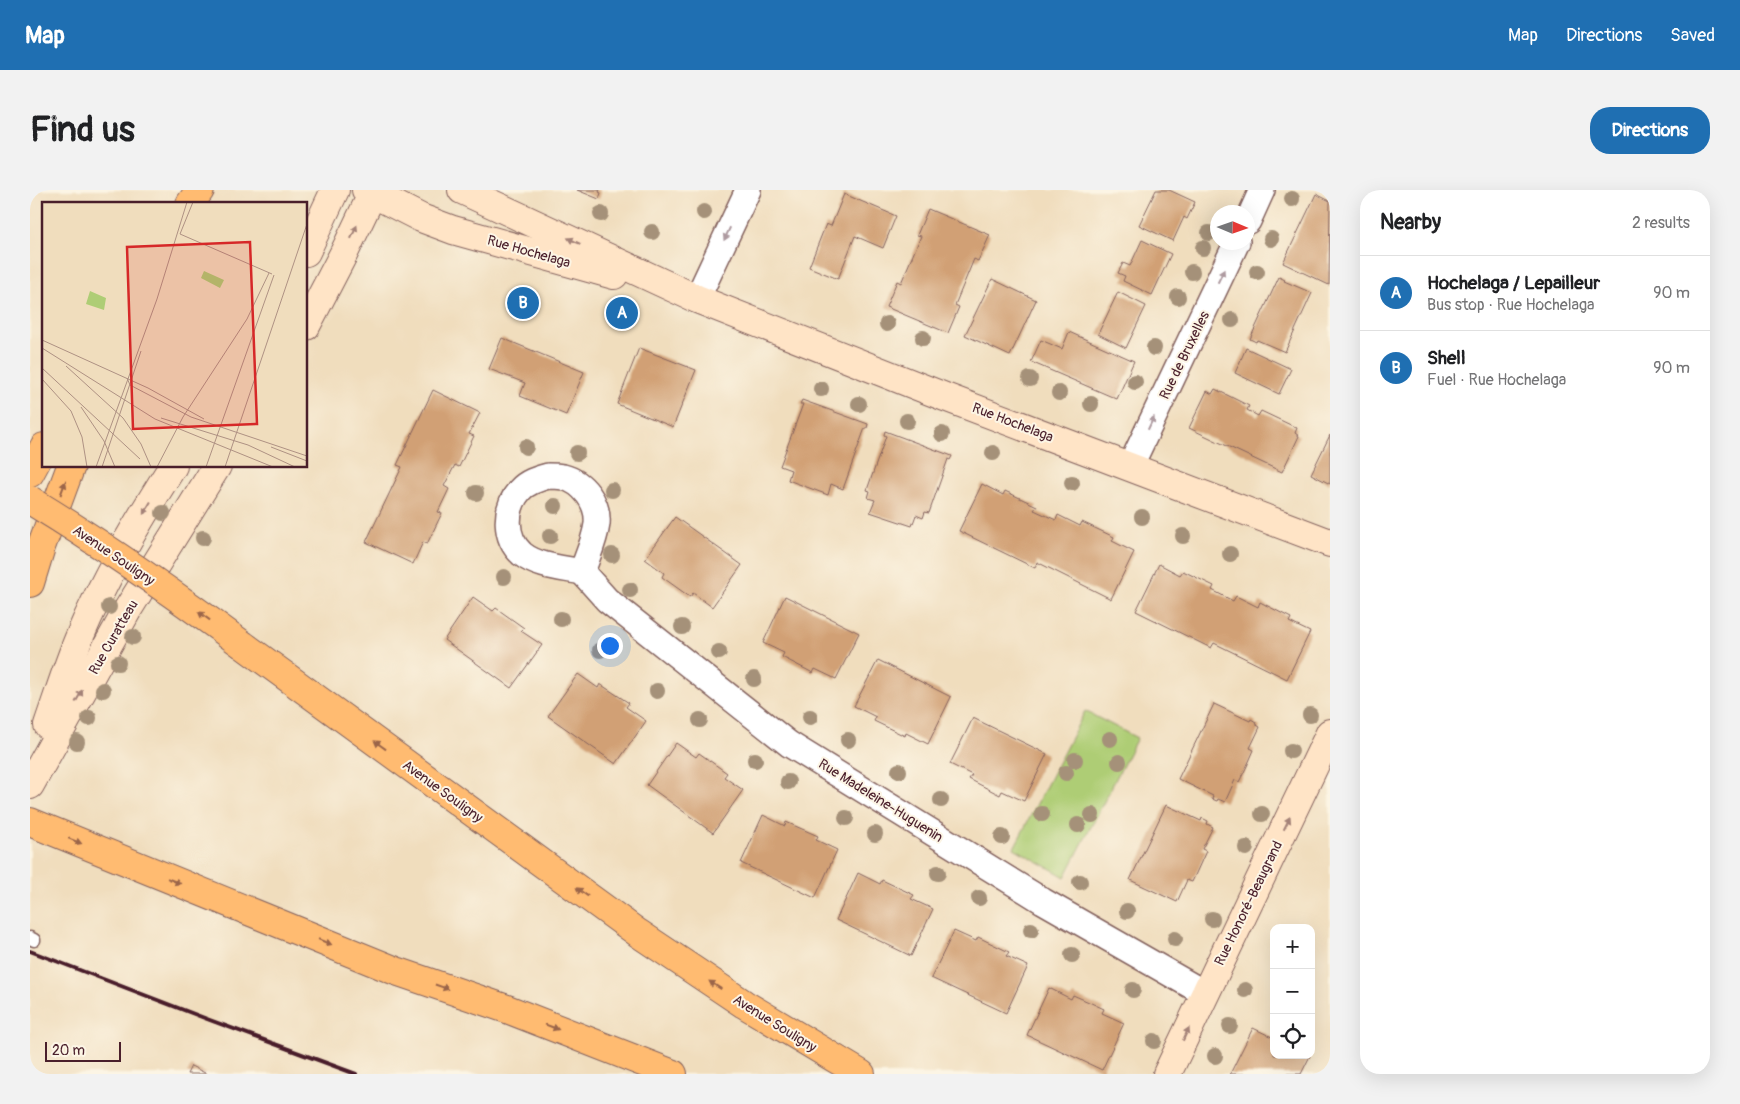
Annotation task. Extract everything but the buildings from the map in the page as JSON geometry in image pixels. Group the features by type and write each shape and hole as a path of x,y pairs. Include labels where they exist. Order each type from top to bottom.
{"highway":[{"path":"191,202 200,190"},
{"path":"207,202 214,190"},
{"path":"30,472 42,451"},
{"path":"30,583 41,547 70,468"},
{"name":"Avenue Souligny","path":"30,500 110,551 243,645 638,933 752,1009 861,1074"},
{"path":"30,822 396,971 507,1009 673,1074"}],"main road":[{"path":"308,248 335,190"},
{"name":"Rue Hochelaga","path":"462,190 697,299 1330,543"},
{"path":"308,322 344,253 371,191"},
{"name":"Rue Hochelaga","path":"371,191 422,218 453,230 697,299"},
{"name":"Rue Curatteau","path":"30,775 87,621 134,530 172,468"},
{"name":"Rue Curatteau","path":"30,785 124,616 216,468"},
{"name":"Rue Honoré-Beaugrand","path":"1167,1074 1204,993 1330,733"}],"street":[{"path":"697,299 748,190"},
{"path":"1255,206 1262,190"},
{"name":"Rue de Bruxelles","path":"1130,467 1233,250"},
{"name":"Rue Madeleine-Huguenin","path":"582,572 607,600 789,744 1043,900 1204,993"}],"green space":[{"path":"1085,711 1137,738 1065,877 1014,848"}],"railway":[{"path":"30,951 356,1074"}],"place":[{"name":"Shell","path":"523,303"},
{"name":"Hochelaga / Lepailleur","path":"622,313"}]}
